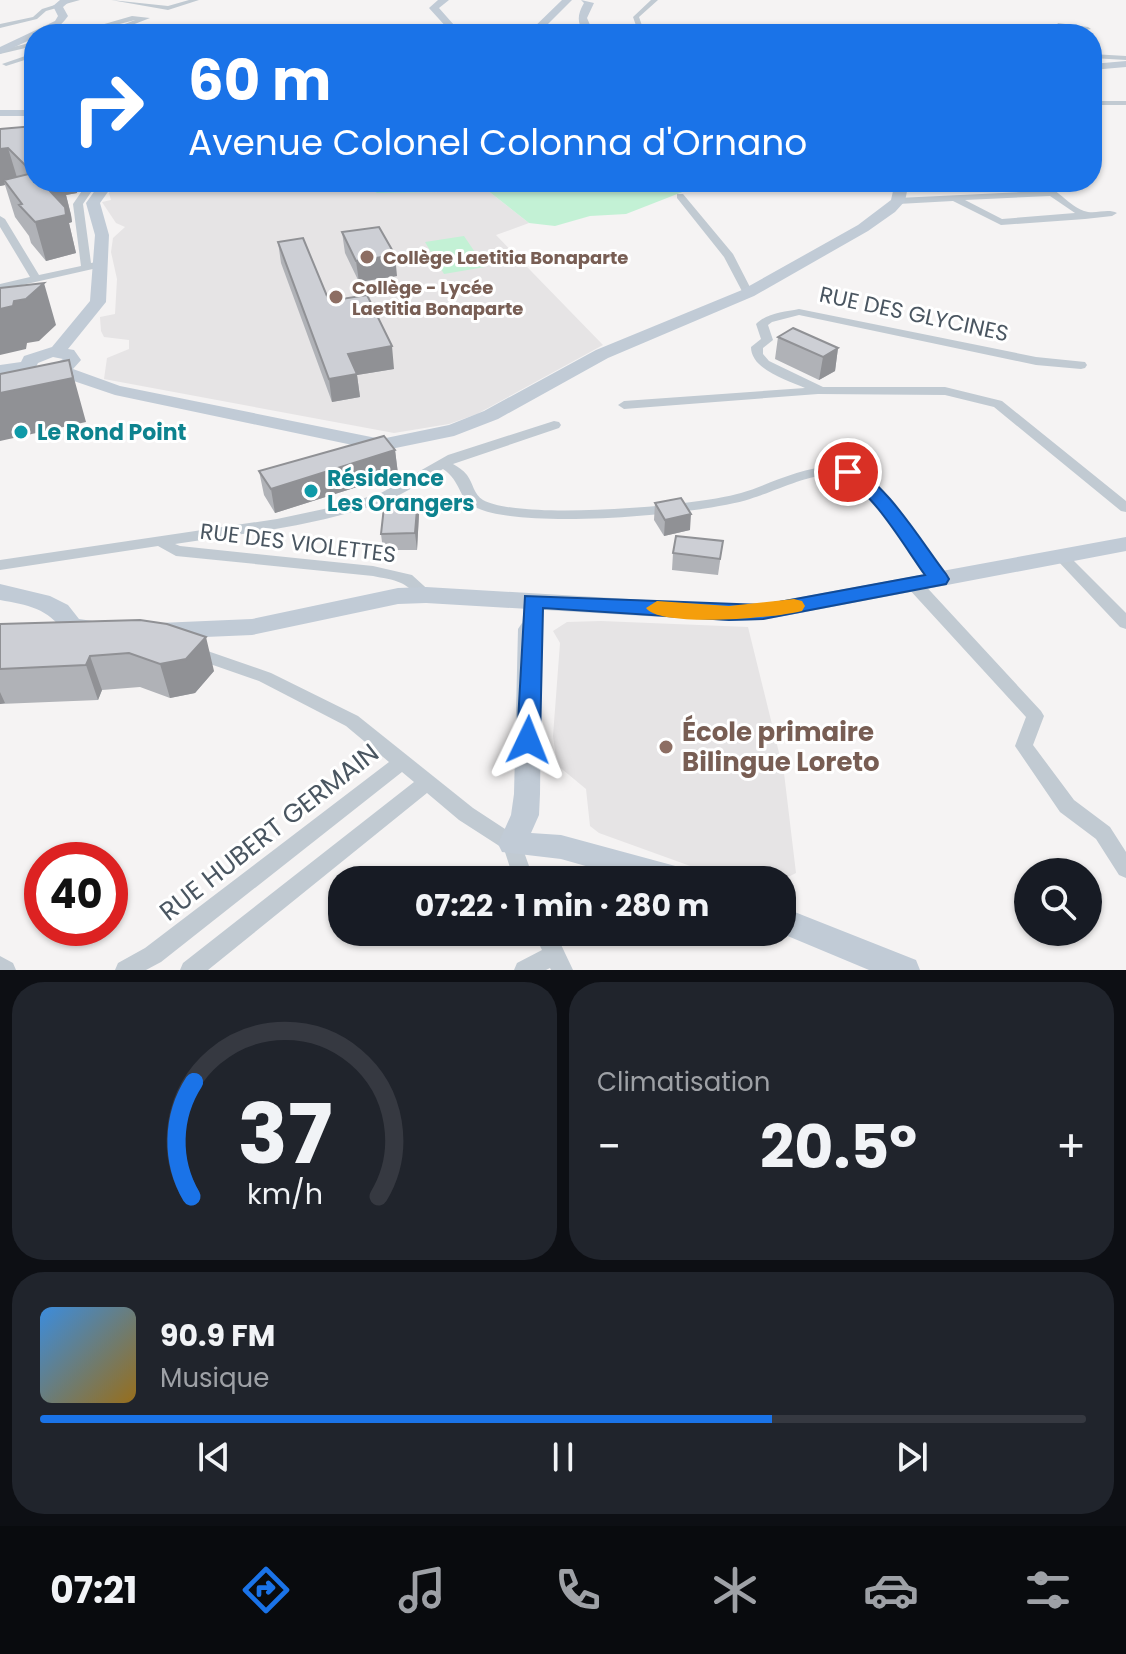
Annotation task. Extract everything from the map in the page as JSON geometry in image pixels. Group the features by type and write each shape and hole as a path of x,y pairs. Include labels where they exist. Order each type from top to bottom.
{"main road":[{"path":"444,0 434,8 448,24"},
{"path":"542,24 567,0"},
{"path":"582,24 581,14 589,3 586,0"},
{"path":"56,24 63,16 62,3"},
{"path":"0,51 24,39"},
{"path":"1102,66 1126,64"},
{"path":"0,113 24,113"},
{"path":"59,361 98,302 102,235 93,203 101,192"},
{"path":"0,370 26,366 40,354 115,390 381,445 394,443 454,430 479,420 602,354 748,293 863,228 898,201 900,192"},
{"path":"0,592 53,605 67,614 72,627 125,630 252,627 371,601 426,595 740,613 1126,544"},
{"path":"530,629 527,794 525,815 512,844 561,847 629,866"},
{"path":"796,926 905,970"}],"street":[{"path":"0,26 31,19 44,10 77,0"},
{"path":"114,0 168,8 196,0"},
{"path":"638,24 636,17 655,0"},
{"path":"80,23 131,8 132,3"},
{"path":"110,24 147,18 130,24"},
{"path":"0,51 24,46"},
{"path":"1102,57 1126,58"},
{"path":"6,64 24,58"},
{"path":"1102,103 1126,103"},
{"path":"85,192 78,204 85,265"},
{"path":"898,201 1051,193 1085,216"},
{"path":"680,196 729,256 748,293"},
{"path":"957,200 1001,222 1112,213"},
{"path":"0,219 35,277"},
{"path":"0,287 102,262"},
{"name":"RUE DES GLYCINES","path":"1081,365 1036,361 816,312 799,312 768,319 762,324 767,340 757,347 757,354 765,364 821,391 945,391 998,404 1126,508"},
{"path":"624,405 821,391"},
{"path":"0,565 161,542 341,510 386,496 442,463 554,425"},
{"path":"442,463 462,478 466,491 479,505 500,511 569,514 636,513 715,504 799,477 848,472 860,478 939,579"},
{"name":"RUE DES VIOLETTES","path":"161,542 176,551 373,571 407,579 426,595"},
{"path":"1061,556 1126,623"},
{"path":"914,584 1035,716 1024,746 1067,806 1103,833 1126,869"},
{"path":"530,629 532,601"},
{"path":"47,628 72,627"},
{"path":"170,631 178,647 265,677 352,721 512,844 519,866"},
{"name":"RUE HUBERT GERMAIN","path":"126,970 153,955 403,761"},
{"path":"191,970 428,782"},
{"path":"525,970 558,962"},
{"path":"0,966 5,970"}],"shaded area":[{"name":"Collège - Lycée Laetitia Bonaparte","path":"490,192 529,223 496,235 603,345 477,414 449,424 394,433 104,379 107,358 129,349 129,340 104,337 101,331 100,317 115,314 117,279 111,252 113,238 125,227 116,223 102,202 111,200 109,193"},
{"name":"École primaire Bilingue Loreto","path":"567,622 748,627 784,773 795,866 690,866 599,833 590,826 586,789 557,765 553,736 560,643 553,631"}],"green space":[{"path":"490,192 682,192 626,214 590,216 555,226 529,223"},
{"path":"464,236 485,267 444,274 425,242"}],"building":[{"path":"24,127 24,164 8,148 0,149 0,129"},
{"path":"24,175 24,192 51,192 65,207 66,215 35,222 19,205 22,204 4,180"},
{"path":"379,227 395,255 356,261 342,232"},
{"path":"303,238 329,301 367,295 392,346 348,354 357,374 329,379 278,242"},
{"path":"44,283 26,299 14,301 13,306 0,309 0,288"},
{"path":"793,328 838,348 823,357 778,337"},
{"path":"69,360 73,378 0,393 0,374"},
{"path":"384,436 395,450 271,489 259,471"},
{"path":"418,497 415,533 381,534 385,498"},
{"path":"681,498 691,514 665,520 655,503"},
{"path":"676,536 723,541 720,559 673,553"},
{"path":"140,620 167,624 206,637 186,659 160,664 129,653 90,656 86,665 0,669 0,624"}],"slow traffic":[{"path":"657,608 729,613 763,612 794,606"}],"place":[{"name":"Collège Laetitia Bonaparte","path":"367,257"},
{"name":"Collège - Lycée Laetitia Bonaparte","path":"336,297"},
{"name":"Le Rond Point","path":"21,432"},
{"name":"Résidence Les Orangers","path":"311,491"},
{"name":"École primaire Bilingue Loreto","path":"666,747"}],"route":[{"path":"528,740 532,601 729,613 763,612 939,579 860,478 848,472"}]}
